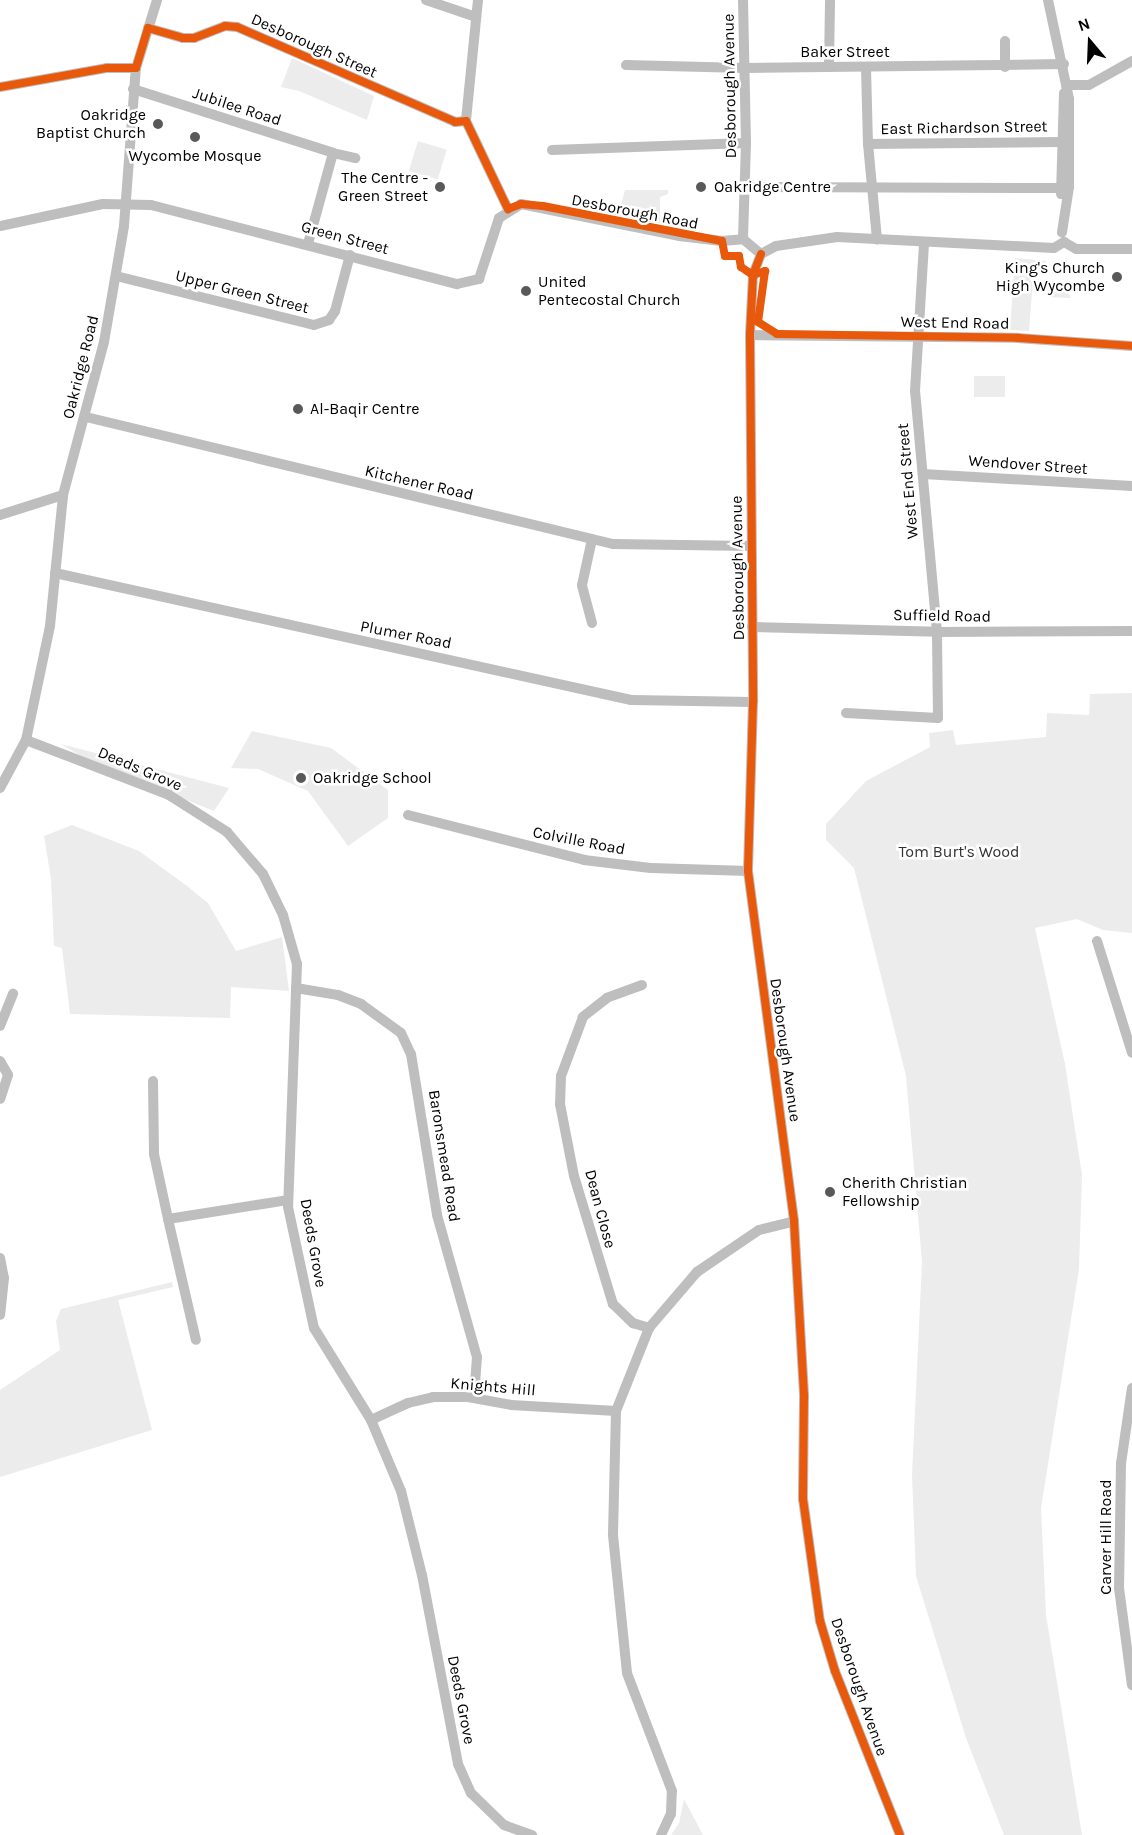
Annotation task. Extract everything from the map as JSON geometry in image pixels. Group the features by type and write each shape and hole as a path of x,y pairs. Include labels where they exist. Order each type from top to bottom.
{"street":[{"name":"Oakridge Road","path":"0,788 26,740 50,626 63,495 86,417 116,276 126,204 136,68 157,0"},
{"path":"426,0 476,17"},
{"path":"478,0 466,121 508,209"},
{"name":"Desborough Avenue","path":"743,0 746,143 743,239"},
{"path":"830,0 830,66"},
{"path":"743,239 761,254 776,246 837,237 1054,248 1063,237 1072,141 1064,64 1048,0"},
{"path":"1055,0 1058,38"},
{"name":"Desborough Street","path":"148,28 183,38 194,38 225,26 237,27 455,122 466,121"},
{"path":"1005,41 1005,67"},
{"path":"1066,85 1089,86 1132,61"},
{"name":"Baker Street","path":"626,65 866,68 1005,67 1064,64"},
{"path":"0,87 107,68 136,68"},
{"path":"866,68 868,144 877,240"},
{"path":"1066,85 1061,142 1063,237 1076,249 1132,249"},
{"name":"Jubilee Road","path":"133,90 355,158"},
{"name":"East Richardson Street","path":"868,144 1061,142"},
{"path":"552,150 746,143"},
{"path":"308,244 333,153"},
{"path":"746,187 1061,188"},
{"name":"Green Street","path":"0,226 103,204 151,205 469,284 484,270 493,230 508,209"},
{"name":"Desborough Road","path":"508,209 521,204 543,206 679,236 722,242 743,239"},
{"name":"West End Street","path":"846,713 938,717 937,632 915,391 916,336 924,243"},
{"name":"Desborough Avenue","path":"761,254 753,275 750,335 753,702 748,871 794,1221 804,1397 803,1499 812,1585 835,1671 900,1835"},
{"name":"Upper Green Street","path":"116,276 314,325 329,321 335,311 350,255"},
{"name":"West End Road","path":"750,335 916,336 1132,346"},
{"name":"Kitchener Road","path":"86,417 592,540 613,544 750,546"},
{"name":"Wendover Street","path":"923,474 1132,486"},
{"path":"0,515 63,495"},
{"path":"592,540 582,585 592,623"},
{"name":"Plumer Road","path":"55,573 631,700 753,702"},
{"name":"Suffield Road","path":"752,627 937,632 1132,631"},
{"name":"Deeds Grove","path":"26,740 169,795 227,832 263,874 283,915 297,964 288,1200 314,1328 372,1420 401,1491 422,1575 458,1764 471,1793 485,1810 504,1825 532,1835"},
{"name":"Colville Road","path":"408,815 584,860 651,868 748,871"},
{"path":"1096,941 1130,1031 1132,1053"},
{"name":"Dean Close","path":"642,985 607,998 583,1017 561,1076 560,1104 574,1176 613,1304 633,1323 649,1328"},
{"name":"Baronsmead Road","path":"296,988 361,1004 401,1033 411,1054 437,1215 477,1357 474,1398"},
{"path":"0,1026 14,993"},
{"path":"0,1061 8,1075 0,1099"},
{"path":"153,1082 154,1155 196,1340"},
{"path":"168,1219 288,1200"},
{"path":"661,1835 671,1814 672,1791 627,1673 614,1534 616,1411 649,1328 697,1272 759,1230 794,1221"},
{"path":"0,1258 4,1278 0,1315"},
{"name":"Carver Hill Road","path":"1132,1388 1120,1464 1119,1588 1132,1685"},
{"name":"Knights Hill","path":"372,1420 408,1403 433,1397 474,1398 511,1405 616,1411"}],"green space":[{"path":"292,58 374,96 367,120 299,91 281,87"},
{"path":"418,141 447,150 438,179 409,171"},
{"path":"625,190 668,190 668,194 660,197 660,223 618,216"},
{"path":"1015,258 1046,261 1045,265 1034,265 1029,331 1010,330"},
{"path":"1054,285 1067,290 1071,298 1047,297 1048,289"},
{"path":"974,376 1005,376 1005,397 974,397"},
{"name":"Tom Burt's Wood","path":"1132,693 1132,933 1103,930 1077,919 1035,928 1065,1064 1082,1175 1079,1269 1041,1508 1046,1615 1082,1835 1004,1835 966,1738 916,1576 912,1475 922,1262 906,1076 854,868 826,840 826,824 866,781 930,747 929,733 953,730 956,745 1046,737 1047,713 1089,715 1090,694"},
{"path":"252,731 331,748 388,790 388,818 348,846 308,791 258,769 231,768"},
{"path":"61,744 229,788 214,811 89,761"},
{"path":"72,825 139,851 187,886 208,903 236,951 282,937 289,991 231,987 230,1018 70,1014 62,948 54,946 51,879 44,836"},
{"path":"172,1282 173,1287 118,1300 152,1430 0,1477 0,1390 60,1350 56,1321 61,1309"},
{"path":"684,1799 703,1835 671,1835 679,1823"}],"cycle path":[{"path":"0,87 107,68 136,68 148,28 183,38 194,38 225,26 237,27 455,122 466,121 508,209 521,204 543,206 722,241 725,256 739,256 741,267 753,275 765,271 758,322 777,334 1019,338 1132,346"},
{"path":"761,254 753,275 750,335 753,702 748,871 794,1221 804,1397 803,1499 820,1621 835,1671 900,1835"}],"place":[{"name":"Oakridge Baptist Church","path":"158,124"},
{"name":"Wycombe Mosque","path":"195,137"},
{"name":"The Centre - Green Street","path":"440,187"},
{"name":"Oakridge Centre","path":"701,187"},
{"name":"King's Church High Wycombe","path":"1117,277"},
{"name":"United Pentecostal Church","path":"526,291"},
{"name":"Al-Baqir Centre","path":"298,409"},
{"name":"Oakridge School","path":"301,778"},
{"name":"Cherith Christian Fellowship","path":"830,1192"}]}
